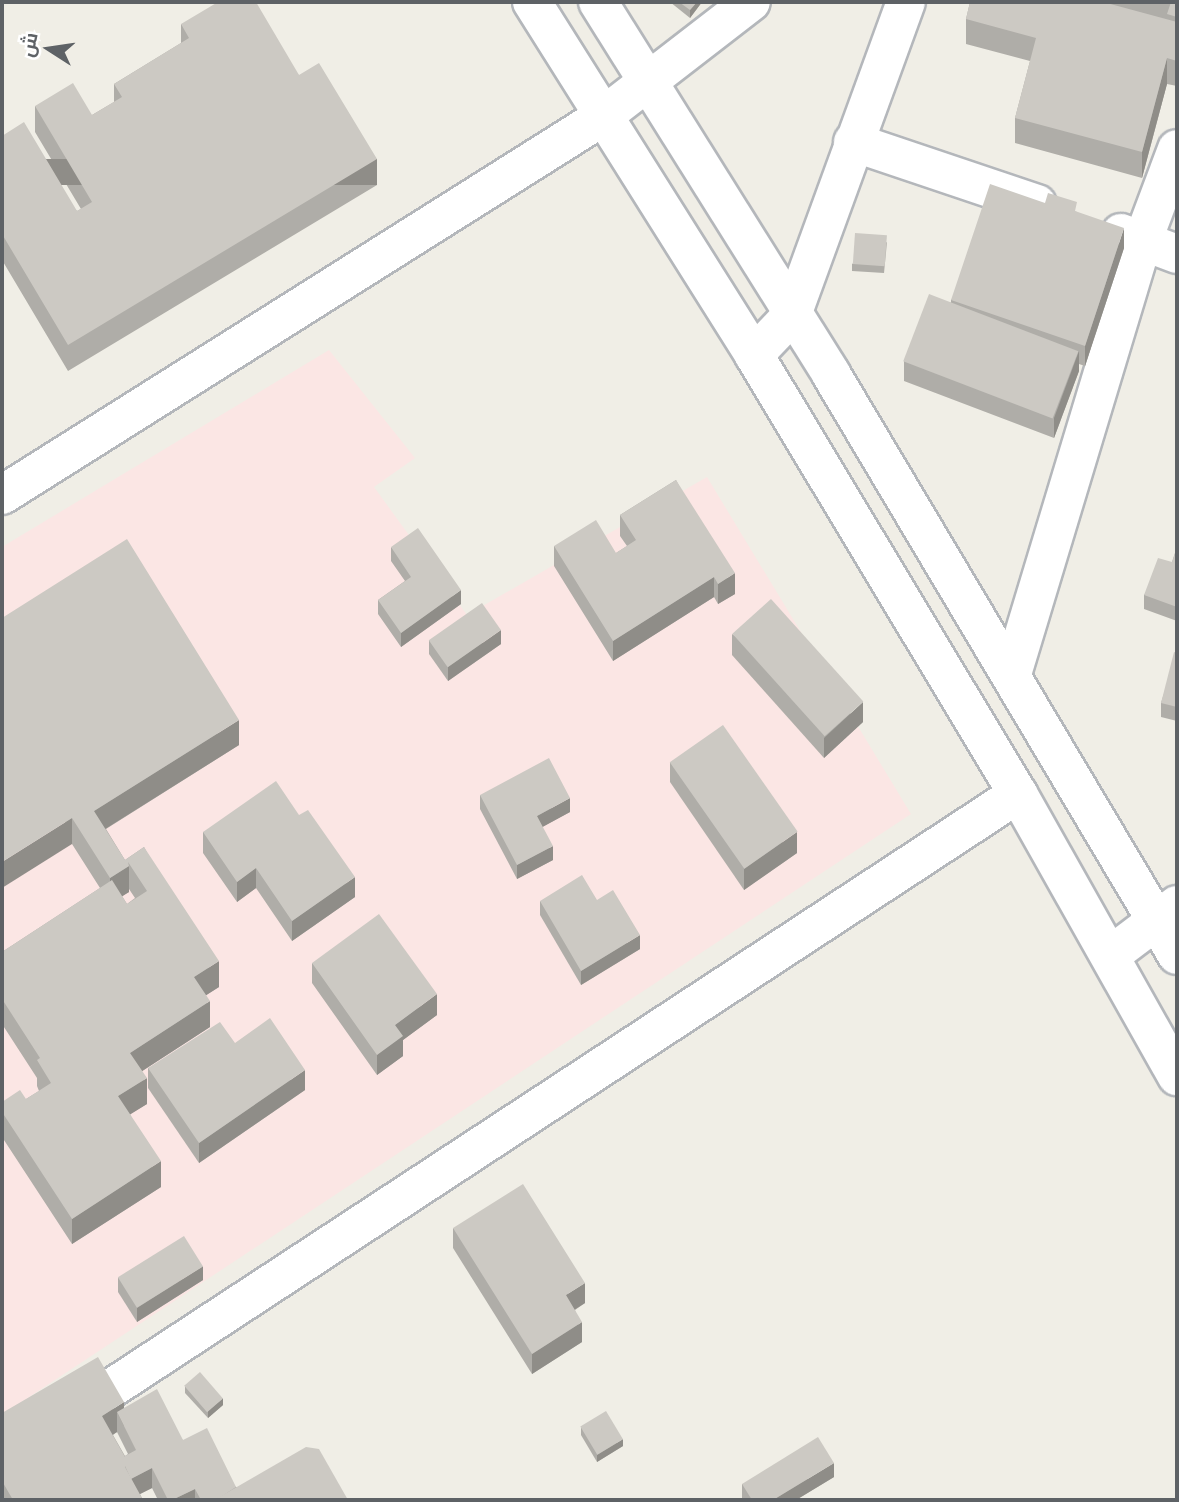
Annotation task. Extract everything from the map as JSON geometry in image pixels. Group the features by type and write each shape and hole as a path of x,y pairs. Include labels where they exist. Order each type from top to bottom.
{"street":[{"path":"532,2 754,355 1018,794 1177,1076"},
{"path":"598,2 1012,674 1167,912 1177,955"},
{"path":"2,495 602,117 751,2"},
{"path":"754,355 792,315 906,2"},
{"path":"853,142 1160,247"},
{"path":"1012,674 1160,247 1177,149"},
{"path":"2,1460 1018,794"},
{"path":"1111,955 1167,912"}],"shaded area":[{"path":"329,350 415,458 374,487 467,615 707,477 911,814 2,1415 2,547"}],"building":[{"path":"218,2 256,2 299,75 319,63 377,159 68,345 2,234 2,136 24,122 77,211 92,202 35,106 73,83 92,115 122,97 114,84 189,38 181,24"},
{"path":"679,2 697,2 690,10"},
{"path":"970,2 1103,2 1177,22 1177,61 1167,58 1142,152 1015,118 1036,38 966,19"},
{"path":"1171,2 1177,2 1177,17 1167,14"},
{"path":"990,184 1045,203 1048,193 1077,202 1075,211 1124,228 1085,346 951,300"},
{"path":"855,233 887,235 885,266 853,264"},
{"path":"929,294 1078,351 1053,419 903,361"},
{"path":"676,480 735,573 718,584 714,577 613,641 554,546 596,520 616,553 636,540 620,515"},
{"path":"418,528 461,590 401,633 378,600 411,577 391,547"},
{"path":"127,539 239,720 94,811 125,860 144,847 219,961 194,977 210,1001 130,1053 147,1078 118,1096 161,1161 72,1219 2,1112 2,1102 20,1090 26,1099 51,1083 37,1060 40,1058 2,999 2,952 112,880 127,904 147,891 128,862 129,866 110,878 72,818 2,862 2,618"},
{"path":"1177,547 1177,607 1144,595 1158,558 1172,562"},
{"path":"771,599 863,702 825,736 732,634"},
{"path":"482,603 501,630 448,667 429,640"},
{"path":"1174,652 1177,653 1177,707 1161,703"},
{"path":"723,725 798,831 744,869 670,762"},
{"path":"549,758 570,798 537,816 553,846 517,865 480,795"},
{"path":"276,781 299,815 308,810 355,877 292,921 256,868 237,882 203,832"},
{"path":"582,875 597,900 613,890 640,935 581,971 540,901"},
{"path":"379,914 437,994 395,1025 403,1036 377,1055 312,963"},
{"path":"270,1018 305,1070 199,1143 148,1068 220,1022 235,1043"},
{"path":"523,1184 585,1283 566,1295 582,1322 532,1354 453,1228"},
{"path":"184,1236 203,1267 137,1308 118,1277"},
{"path":"98,1357 124,1402 102,1416 125,1457 125,1467 143,1500 13,1500 2,1481 2,1413"},
{"path":"200,1372 223,1398 207,1412 184,1386"},
{"path":"157,1389 183,1440 207,1428 236,1487 216,1500 201,1500 195,1489 168,1500 152,1468 131,1479 125,1466 125,1456 136,1450 117,1412"},
{"path":"606,1411 623,1439 597,1455 580,1426"},
{"path":"818,1437 834,1463 773,1500 752,1500 742,1484"},
{"path":"306,1447 319,1449 348,1500 216,1499"}]}
